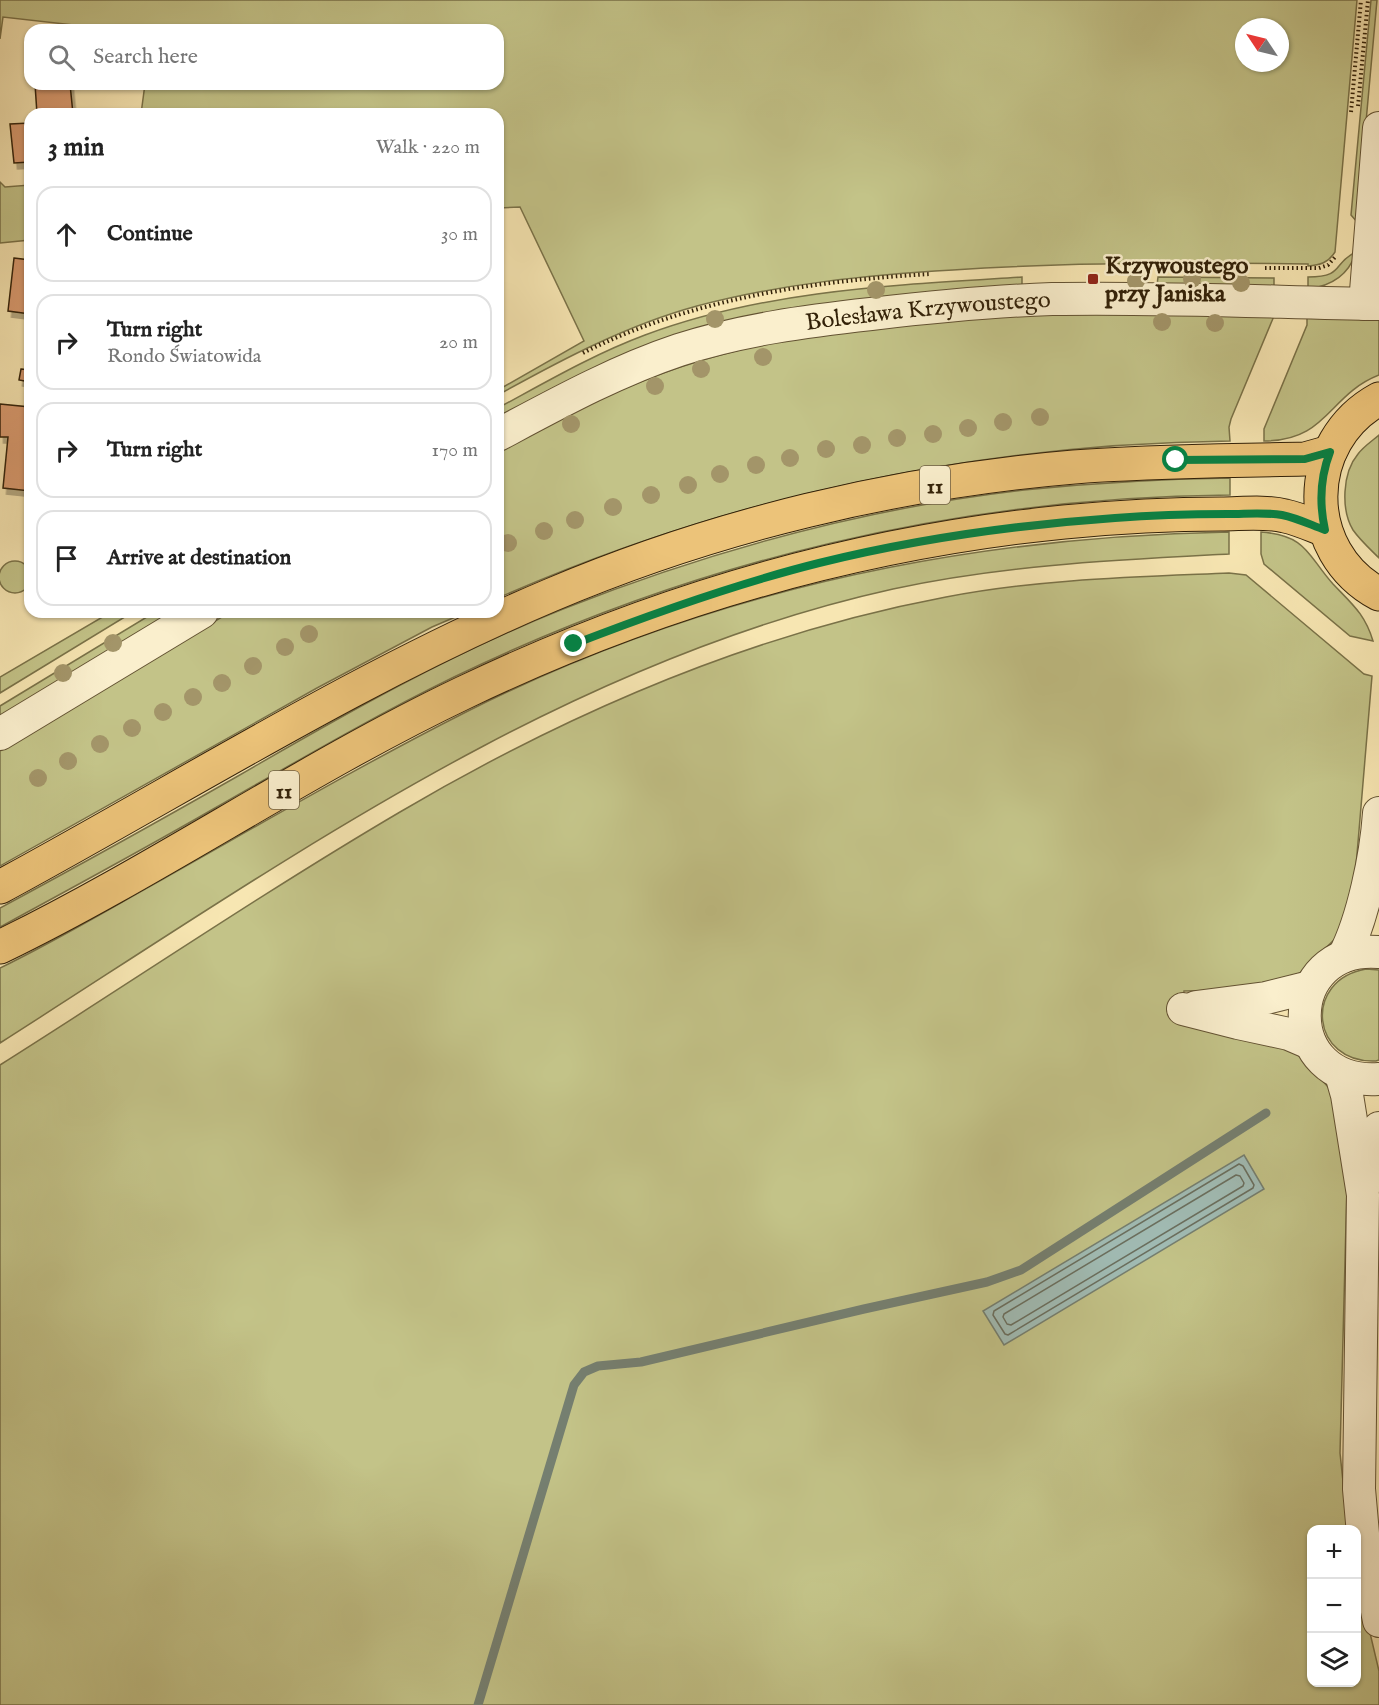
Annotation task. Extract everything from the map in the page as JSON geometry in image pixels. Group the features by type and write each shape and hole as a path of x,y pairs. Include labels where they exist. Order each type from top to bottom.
{"main road":[{"path":"1379,399 1347,424 1330,452 1324,468 1321,492 1325,530 1335,550 1350,572 1379,594"},
{"name":"11","path":"504,616 553,594 669,551 750,526 871,497 978,478 1073,467 1154,462 1305,459 1330,452"},
{"name":"11","path":"0,947 91,899 354,750 462,694 574,644 691,601 820,563 938,539 1028,526 1141,516 1247,513 1282,515 1325,530"},
{"name":"11","path":"0,887 327,703 441,644 499,618"}],"street":[{"path":"1372,304 1379,128"},
{"name":"Bolesława Krzywoustego","path":"504,432 605,380 656,358 724,338 824,320 959,304 1050,299 1148,298 1372,304"},
{"path":"0,734 192,618"},
{"path":"1344,956 1352,940 1378,851 1379,813"},
{"path":"1379,952 1367,951 1344,956 1330,964 1310,987 1304,1009 1304,1020 1310,1043 1317,1055 1328,1066 1353,1078 1379,1079"},
{"path":"1310,987 1266,998 1183,1009 1289,1034 1310,1043"},
{"path":"1341,1074 1347,1095 1363,1195 1371,1277 1370,1426 1359,1489 1364,1545 1379,1621"},
{"path":"1363,1195 1379,1128"}],"green space":[{"path":"0,0 1357,0 1335,252 1323,263 1308,266 1308,264 1174,263 997,267 888,275 792,286 728,298 645,323 570,356 504,392 504,387 584,341 520,207 504,208 504,108 142,108 144,90 504,90 504,24 65,24 3,17 0,39"},
{"path":"1371,0 1377,0 1357,222 1351,215"},
{"path":"0,182 5,187 24,185 24,241 0,243"},
{"path":"1356,252 1349,267 1338,278 1308,289 1308,277 1328,275"},
{"path":"1022,277 1022,286 697,329 644,347 595,368 504,415 504,405 570,369 645,335 690,320 784,299 926,283"},
{"path":"1158,277 1274,278 1274,287 1157,285"},
{"path":"1049,313 1274,316 1231,419 1230,441 1136,444 1042,452 949,465 856,482 765,504 674,531 585,562 504,596 504,449 626,388 706,359 790,339 919,323"},
{"path":"1307,316 1379,318 1379,375 1362,384 1302,434 1285,439 1264,441 1264,429 1307,325"},
{"path":"1379,435 1379,558 1353,530 1346,512 1345,492 1346,481 1353,462 1362,449"},
{"path":"1230,478 1230,495 1129,499 1029,508 930,523 832,543 735,569 639,599 546,636 423,692 0,927 0,908 357,708 479,646 563,609 619,588 675,568 789,534 906,508 1024,490 1101,483"},
{"path":"1229,532 1229,554 1018,569 893,589 771,622 653,666 539,718 428,776 319,840 0,1043 0,968 82,925 389,752 466,712 556,670 648,634 742,604 837,579 934,560 1031,545 1130,536"},
{"path":"1261,532 1288,538 1305,549 1357,610 1373,641 1350,636 1264,564 1261,554"},
{"path":"9,562 21,562 24,564 24,590 15,593 9,592 0,583 0,571"},
{"path":"1229,573 1246,575 1364,674 1372,676 1355,878 1339,935 1300,973 1287,980 1240,990 1184,991 1181,1025 1238,1033 1298,1052 1328,1087 1336,1101 1347,1185 1340,1453 1348,1525 1307,1525 1307,1687 1361,1687 1361,1595 1379,1671 1379,1705 0,1705 0,1065 349,842 464,776 596,710 733,655 803,632 874,613 946,597 1016,586"},
{"path":"101,618 123,618 0,693 0,677"},
{"path":"145,618 163,618 0,717 0,706"},
{"path":"220,618 453,618 317,688 0,866 0,751"},
{"path":"1366,969 1379,970 1379,1060 1376,1061 1354,1058 1338,1049 1327,1036 1323,1020 1324,1004 1331,988 1345,976"}],"water":[{"path":"1244,1155 1264,1189 1004,1345 983,1311"}],"building":[{"path":"35,90 71,90 72,108 37,108"},
{"path":"24,123 24,162 14,163 10,124"},
{"path":"14,258 24,259 24,313 8,311"},
{"path":"21,369 24,369 24,381 19,380"},
{"path":"0,404 24,406 24,490 3,488 8,437 0,437"}],"waterway":[{"path":"478,1705 574,1385 584,1372 598,1366 641,1362 987,1282 1021,1270 1266,1113"}],"place":[{"name":"Krzywoustego przy Janiska","path":"1093,279"}],"route":[{"path":"574,644 638,619 767,577 881,550 986,531 1141,516 1247,513 1282,515 1325,530 1321,492 1324,468 1330,452 1305,459 1176,460"}]}
